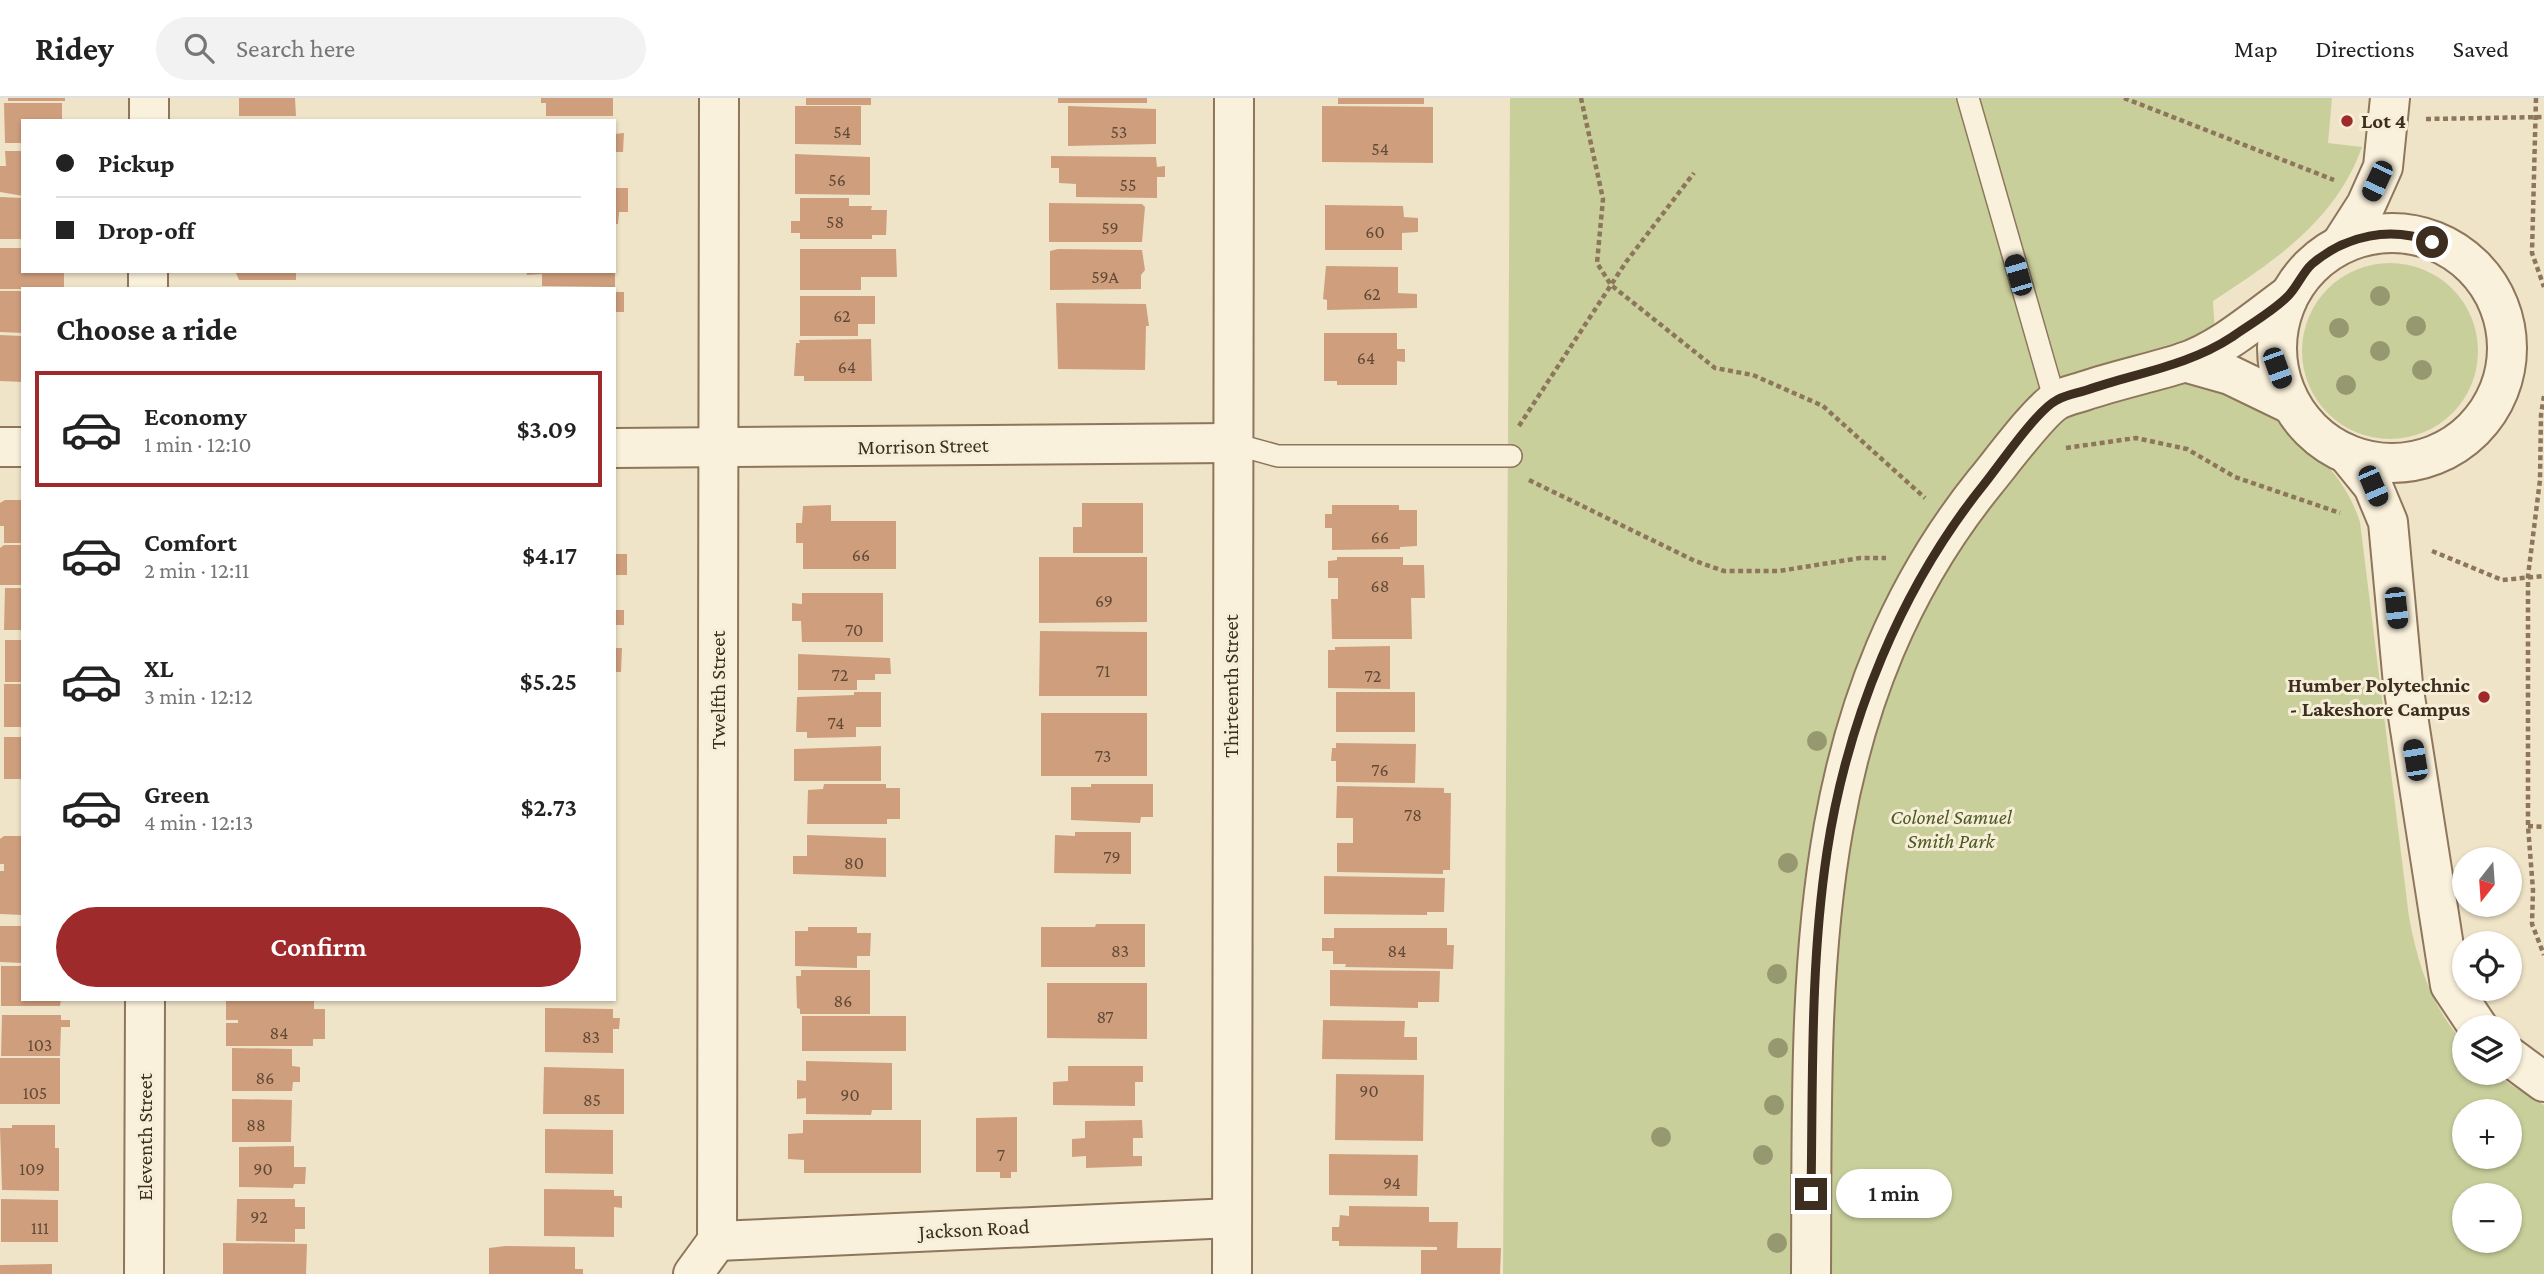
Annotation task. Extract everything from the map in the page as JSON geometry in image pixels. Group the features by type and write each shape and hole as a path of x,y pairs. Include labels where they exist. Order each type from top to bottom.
{"street":[{"path":"149,98 149,119"},
{"name":"Twelfth Street","path":"717,1241 719,98"},
{"name":"Thirteenth Street","path":"1232,1274 1231,443 1234,98"},
{"path":"2341,244 2377,181 2389,108"},
{"path":"2377,181 2397,205 2415,235"},
{"path":"1811,1274 1813,1006 1828,850 1857,727 1894,631 1922,574 1954,524 2021,438 2055,401 2132,375 2185,362 2229,338 2288,295 2311,265 2341,244 2376,234 2415,235 2451,249 2480,274 2500,307 2507,345 2502,383 2485,417 2457,443 2422,460 2383,463 2347,454 2314,434 2290,404 2277,368 2277,330 2288,295"},
{"path":"2185,362 2230,375 2290,404"},
{"name":"Morrison Street","path":"616,448 1231,443"},
{"path":"0,447 21,447"},
{"path":"2347,454 2373,486 2388,527 2403,684 2450,985 2470,1015"},
{"path":"2388,527 2402,487 2422,460"},
{"name":"Eleventh Street","path":"145,1001 145,1274"},
{"path":"2522,1066 2544,1082"},
{"name":"Jackson Road","path":"717,1241 1232,1219"},
{"path":"693,1274 717,1241"}],"lane":[{"path":"1968,98 2055,401"},
{"path":"1231,443 1278,456 1511,456"}],"path":[{"path":"1581,98 1603,199 1597,263 1611,285 1715,368 1753,375 1823,406 1954,524"},
{"path":"2124,98 2377,181"},
{"path":"2536,98 2532,253 2544,287"},
{"path":"2389,108 2544,117"},
{"path":"1694,173 1611,285 1527,410 1516,432 1511,456 1528,480 1695,561 1724,572 1779,571 1880,556 1922,574"},
{"path":"2544,396 2540,480 2528,576 2528,826 2533,890 2532,924 2544,955"},
{"path":"2021,438 2042,453 2087,443 2136,438 2187,449 2235,477 2388,527 2502,580 2544,576"},
{"path":"2528,826 2544,827"}],"green space":[{"name":"Colonel Samuel Smith Park","path":"1510,98 2332,98 2328,143 2362,147 2351,173 2320,217 2281,254 2213,301 2218,386 2282,425 2321,459 2350,499 2360,522 2409,917 2417,952 2434,1000 2452,1028 2452,1085 2512,1085 2544,1105 2544,1274 1503,1274"},
{"path":"2390,263 2424,269 2452,289 2472,317 2478,351 2472,385 2452,413 2424,433 2390,439 2356,433 2328,413 2308,385 2302,351 2308,317 2328,289 2356,269"}],"building":[{"path":"8,98 65,98 65,101 8,101"},
{"path":"239,98 295,98 296,116 239,116"},
{"path":"541,98 613,98 613,116 546,116 546,103 541,103"},
{"path":"806,98 871,98 871,105 806,105"},
{"path":"1058,98 1147,98 1147,103 1058,103"},
{"path":"1338,98 1424,98 1424,104 1338,104"},
{"path":"4,103 62,103 62,119 21,119 21,143 5,143"},
{"path":"795,106 861,106 861,145 795,144"},
{"path":"1068,106 1156,109 1156,144 1068,146"},
{"path":"1322,106 1433,107 1433,163 1322,162"},
{"path":"624,133 623,152 616,152 616,134"},
{"path":"5,151 21,151 21,196 0,192 0,166 6,166"},
{"path":"795,154 870,157 870,195 795,194"},
{"path":"1051,156 1156,157 1157,167 1165,166 1165,177 1157,177 1157,198 1076,197 1076,184 1059,183 1059,168 1051,168"},
{"path":"616,188 628,188 628,212 619,212 618,224"},
{"path":"0,197 21,198 21,239 0,239"},
{"path":"800,198 849,198 849,206 872,206 871,210 887,210 886,235 872,235 872,239 800,239 800,233 791,233 791,221 800,221"},
{"path":"1049,203 1142,204 1145,207 1142,242 1049,242"},
{"path":"1325,205 1403,206 1404,217 1418,218 1418,232 1402,233 1402,250 1325,250"},
{"path":"0,248 21,248 21,273 64,273 64,287 0,289"},
{"path":"800,249 896,249 897,277 861,277 861,290 800,290"},
{"path":"1142,250 1145,270 1141,275 1141,289 1050,290 1050,251"},
{"path":"1326,266 1398,267 1398,293 1417,294 1417,308 1327,310 1327,300 1323,299"},
{"path":"236,273 296,273 296,280 239,280"},
{"path":"526,273 615,273 615,287 542,286 542,274"},
{"path":"0,291 21,291 21,333 0,332"},
{"path":"616,292 624,292 624,312 616,312"},
{"path":"800,296 875,296 875,324 858,324 858,336 800,336"},
{"path":"1056,303 1146,304 1149,326 1146,326 1145,370 1058,369"},
{"path":"1324,333 1397,333 1397,349 1405,349 1405,362 1397,361 1397,385 1337,385 1337,381 1324,381"},
{"path":"0,335 21,336 21,382 0,381"},
{"path":"871,339 872,381 804,381 804,376 794,376 796,343 800,343 799,340"},
{"path":"5,500 21,500 21,543 4,543 4,526 0,526 0,503"},
{"path":"1082,503 1143,503 1143,553 1073,553 1073,527 1082,527"},
{"path":"831,505 831,521 896,521 896,569 803,569 803,543 796,543 796,523 802,523 803,506"},
{"path":"1332,505 1399,505 1399,510 1417,510 1417,546 1400,549 1332,550 1332,528 1325,528 1325,514 1332,514"},
{"path":"4,545 21,545 21,585 0,585 0,548"},
{"path":"616,554 627,554 627,575 616,575"},
{"path":"1039,557 1147,557 1147,622 1039,623"},
{"path":"1337,557 1403,557 1403,565 1424,565 1425,598 1411,598 1412,639 1332,639 1331,599 1338,599 1338,578 1328,578 1328,561 1337,560"},
{"path":"5,588 21,588 21,630 4,630"},
{"path":"802,593 883,593 883,642 802,642 801,621 792,621 792,603 802,604"},
{"path":"616,610 624,610 624,625 616,625"},
{"path":"1040,631 1147,632 1147,696 1039,696"},
{"path":"5,640 21,640 21,682 5,682"},
{"path":"1390,646 1390,689 1328,688 1328,650 1335,650 1335,647"},
{"path":"616,648 622,648 621,672 616,672"},
{"path":"798,654 890,658 891,674 875,674 875,680 857,680 857,690 798,690"},
{"path":"4,684 21,684 21,727 4,727"},
{"path":"854,692 881,692 881,727 856,727 856,737 807,738 807,732 796,732 797,697 854,695"},
{"path":"1336,692 1415,692 1415,732 1336,732"},
{"path":"1041,713 1147,713 1147,776 1041,776"},
{"path":"4,737 21,737 21,779 4,779"},
{"path":"1336,743 1416,744 1415,783 1336,782 1336,761 1331,761 1332,748 1336,748"},
{"path":"881,746 881,781 794,781 794,749"},
{"path":"824,784 886,784 886,788 900,788 900,819 887,819 887,824 807,824 808,790 823,789"},
{"path":"1091,784 1153,784 1153,817 1141,817 1140,823 1071,820 1071,787 1091,787"},
{"path":"1337,786 1444,788 1444,793 1451,793 1450,870 1443,870 1443,874 1337,872 1337,843 1353,843 1353,818 1336,818"},
{"path":"1075,832 1131,832 1131,874 1054,873 1055,835 1075,836"},
{"path":"807,835 886,838 886,877 793,874 793,856 807,856"},
{"path":"4,836 21,836 21,915 0,914 0,871 4,871 4,864 0,864 0,839"},
{"path":"1324,876 1445,878 1444,912 1427,912 1427,915 1324,914"},
{"path":"1096,924 1145,924 1145,967 1041,967 1041,927 1095,927"},
{"path":"0,926 21,926 21,963 0,962"},
{"path":"808,927 857,927 857,933 871,933 870,956 857,956 857,968 795,966 795,931 808,931"},
{"path":"1334,928 1447,928 1447,945 1454,945 1453,969 1345,967 1346,964 1333,964 1333,951 1322,951 1322,938 1334,938"},
{"path":"1,966 21,966 21,1001 61,1001 60,1006 1,1006"},
{"path":"801,970 870,970 870,1014 800,1014 800,1009 797,1008 796,976 801,976"},
{"path":"1330,970 1440,971 1439,1002 1418,1002 1418,1008 1330,1006"},
{"path":"1047,983 1147,983 1147,1039 1047,1038"},
{"path":"226,1001 314,1001 314,1009 325,1009 325,1039 313,1039 313,1046 226,1046 226,1023 238,1023 238,1020 226,1020"},
{"path":"545,1008 613,1009 613,1018 620,1018 619,1029 613,1029 613,1053 545,1052"},
{"path":"2,1015 61,1015 61,1020 70,1020 70,1027 61,1027 60,1056 1,1056"},
{"path":"802,1016 906,1016 906,1051 802,1051"},
{"path":"1323,1020 1405,1021 1404,1037 1417,1037 1417,1060 1322,1059"},
{"path":"232,1048 292,1049 292,1066 300,1067 300,1082 293,1082 292,1091 232,1091"},
{"path":"0,1058 60,1058 60,1104 0,1104"},
{"path":"806,1061 892,1063 892,1110 872,1110 871,1115 806,1114 806,1098 797,1099 797,1080 806,1081"},
{"path":"1068,1066 1143,1066 1143,1082 1135,1082 1135,1106 1053,1105 1053,1082 1068,1081"},
{"path":"544,1067 624,1069 624,1114 543,1114"},
{"path":"1336,1074 1424,1075 1423,1141 1335,1140"},
{"path":"232,1099 292,1100 291,1142 232,1142"},
{"path":"1017,1117 1017,1172 1011,1172 1011,1178 1000,1178 1000,1172 976,1172 976,1118"},
{"path":"803,1120 921,1120 921,1173 804,1173 804,1160 788,1159 788,1134 803,1133"},
{"path":"1142,1120 1143,1138 1133,1138 1133,1156 1142,1156 1142,1166 1086,1168 1086,1156 1072,1157 1072,1139 1085,1138 1085,1121"},
{"path":"12,1125 55,1125 55,1148 59,1148 59,1191 2,1190 0,1128 12,1128"},
{"path":"545,1129 613,1130 613,1174 545,1173"},
{"path":"294,1146 294,1167 306,1167 305,1184 294,1184 293,1188 239,1187 239,1147"},
{"path":"1329,1154 1418,1155 1417,1196 1329,1195"},
{"path":"544,1189 614,1190 614,1196 622,1196 622,1208 614,1207 614,1237 544,1236"},
{"path":"1,1199 58,1200 58,1242 1,1242"},
{"path":"237,1199 295,1199 295,1207 305,1207 305,1229 295,1229 295,1242 236,1241"},
{"path":"1349,1206 1429,1207 1429,1222 1458,1222 1457,1248 1501,1248 1500,1274 1421,1274 1421,1250 1437,1250 1437,1247 1339,1246 1339,1241 1332,1241 1332,1227 1339,1227 1340,1215 1349,1216"},
{"path":"223,1243 307,1244 306,1274 223,1274"},
{"path":"575,1247 575,1269 583,1269 583,1274 489,1274 489,1248"},
{"path":"52,1264 52,1274 0,1274 0,1265"}],"place":[{"name":"Lot 4","path":"2347,121"},
{"name":"Humber Polytechnic - Lakeshore Campus","path":"2484,697"}],"route":[{"path":"1811,1194 1813,1006 1828,850 1854,738 1872,684 1922,574 1968,504 2055,401 2132,375 2185,362 2229,338 2288,295 2311,265 2341,244 2376,234 2415,235 2432,242"}]}
